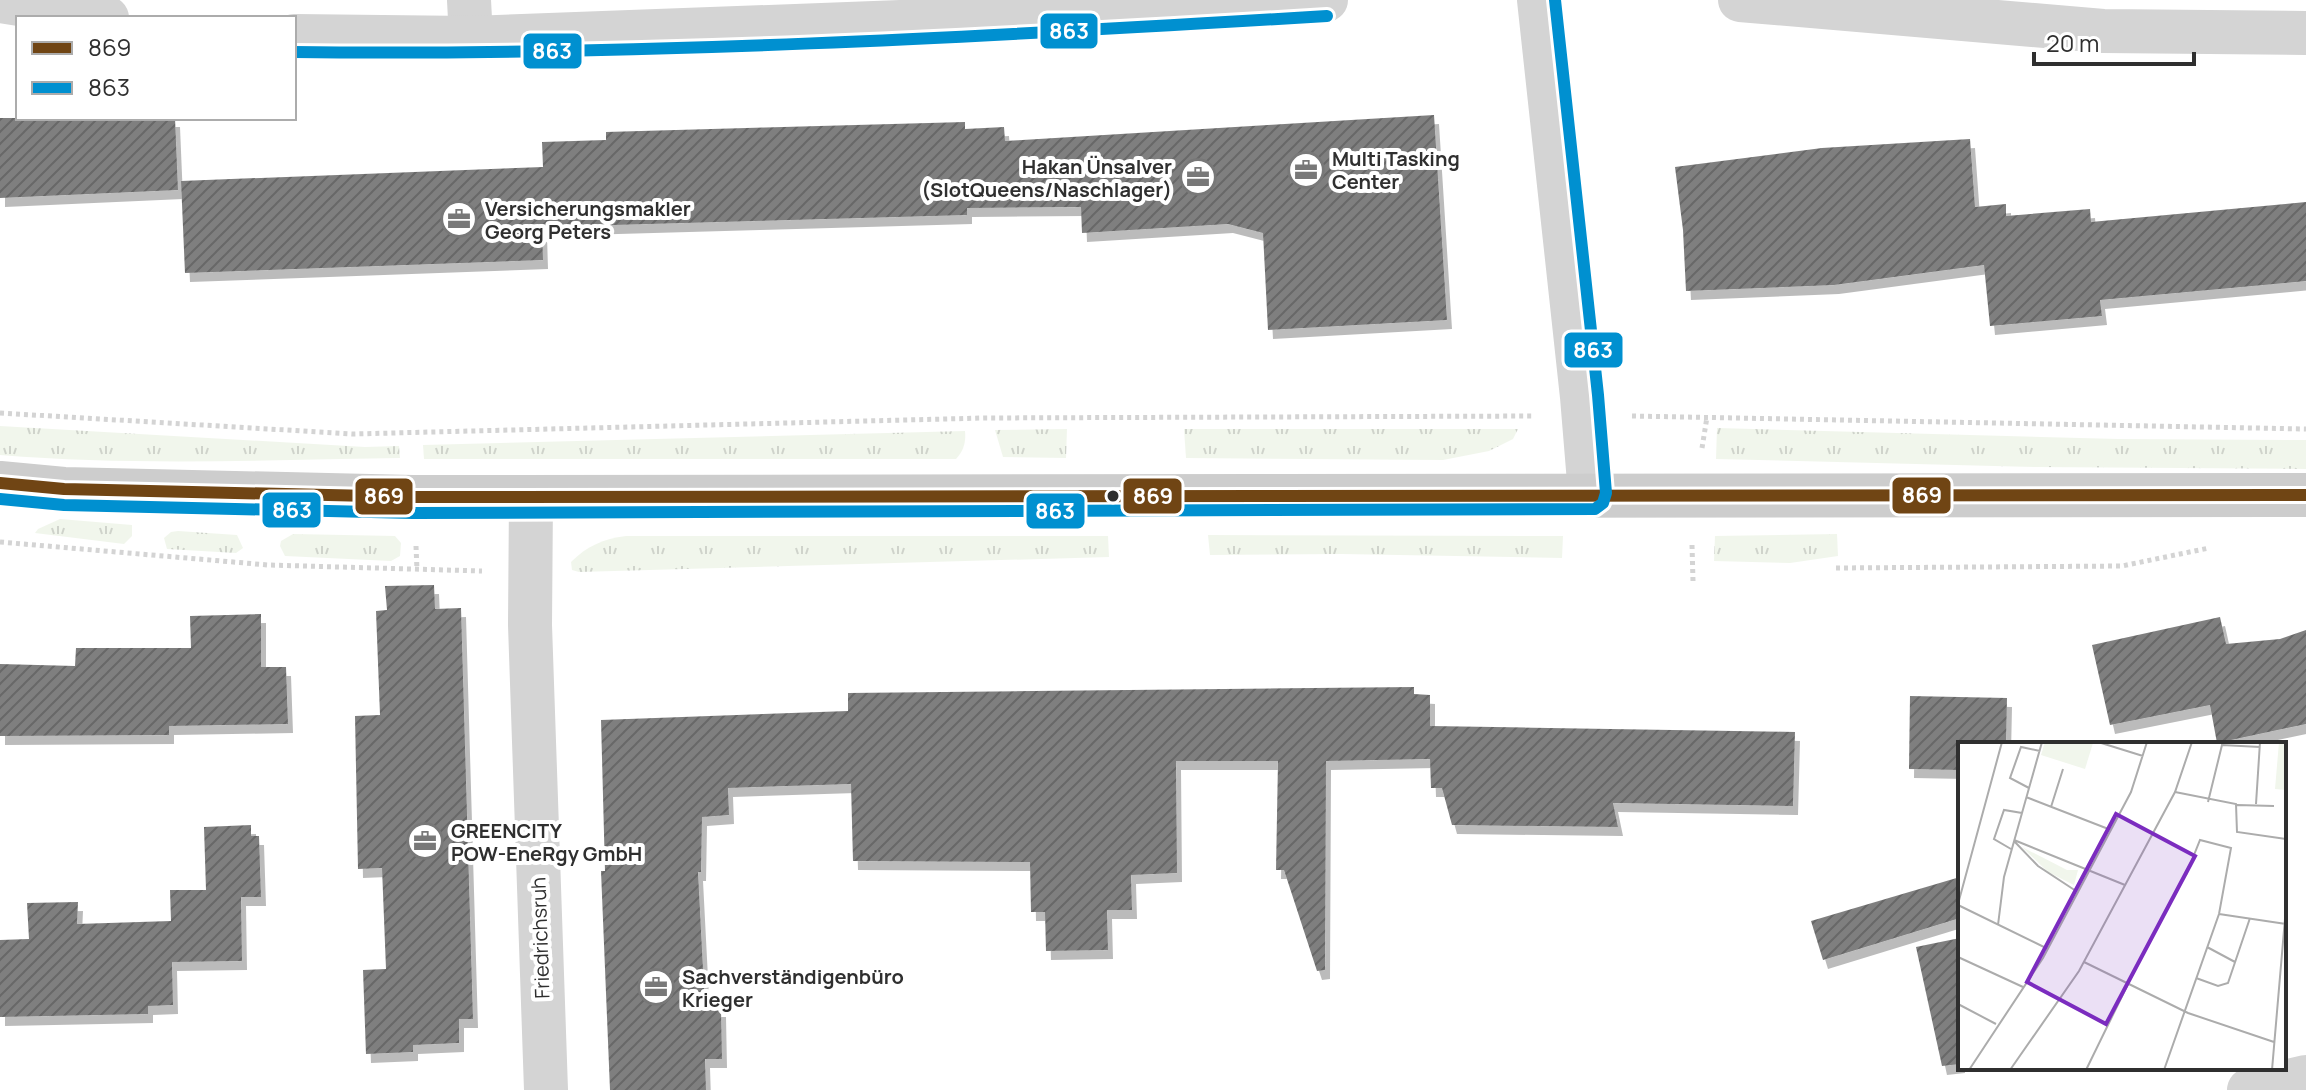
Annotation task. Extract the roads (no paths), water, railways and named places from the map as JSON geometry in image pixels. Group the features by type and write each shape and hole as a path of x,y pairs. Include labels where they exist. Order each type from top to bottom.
{"main road":[{"path":"0,483 64,489 531,497 2306,495"}],"street":[{"path":"296,36 470,19 1061,16 1249,2 1326,0"},
{"path":"1539,0 1590,494"},
{"path":"1740,0 2101,15 2306,33"},
{"path":"0,1 94,16"},
{"name":"Friedrichsruh","path":"531,497 530,625 546,1090"},
{"path":"2249,1090 2306,1077"}],"place":[{"name":"Multi Tasking Center","path":"1306,170"},
{"name":"Hakan Ünsalver (SlotQueens/Naschlager)","path":"1198,177"},
{"name":"Versicherungsmakler Georg Peters","path":"459,219"},
{"name":"GREENCITY POW-EneRgy GmbH","path":"425,841"},
{"name":"Sachverständigenbüro Krieger","path":"656,987"}]}
